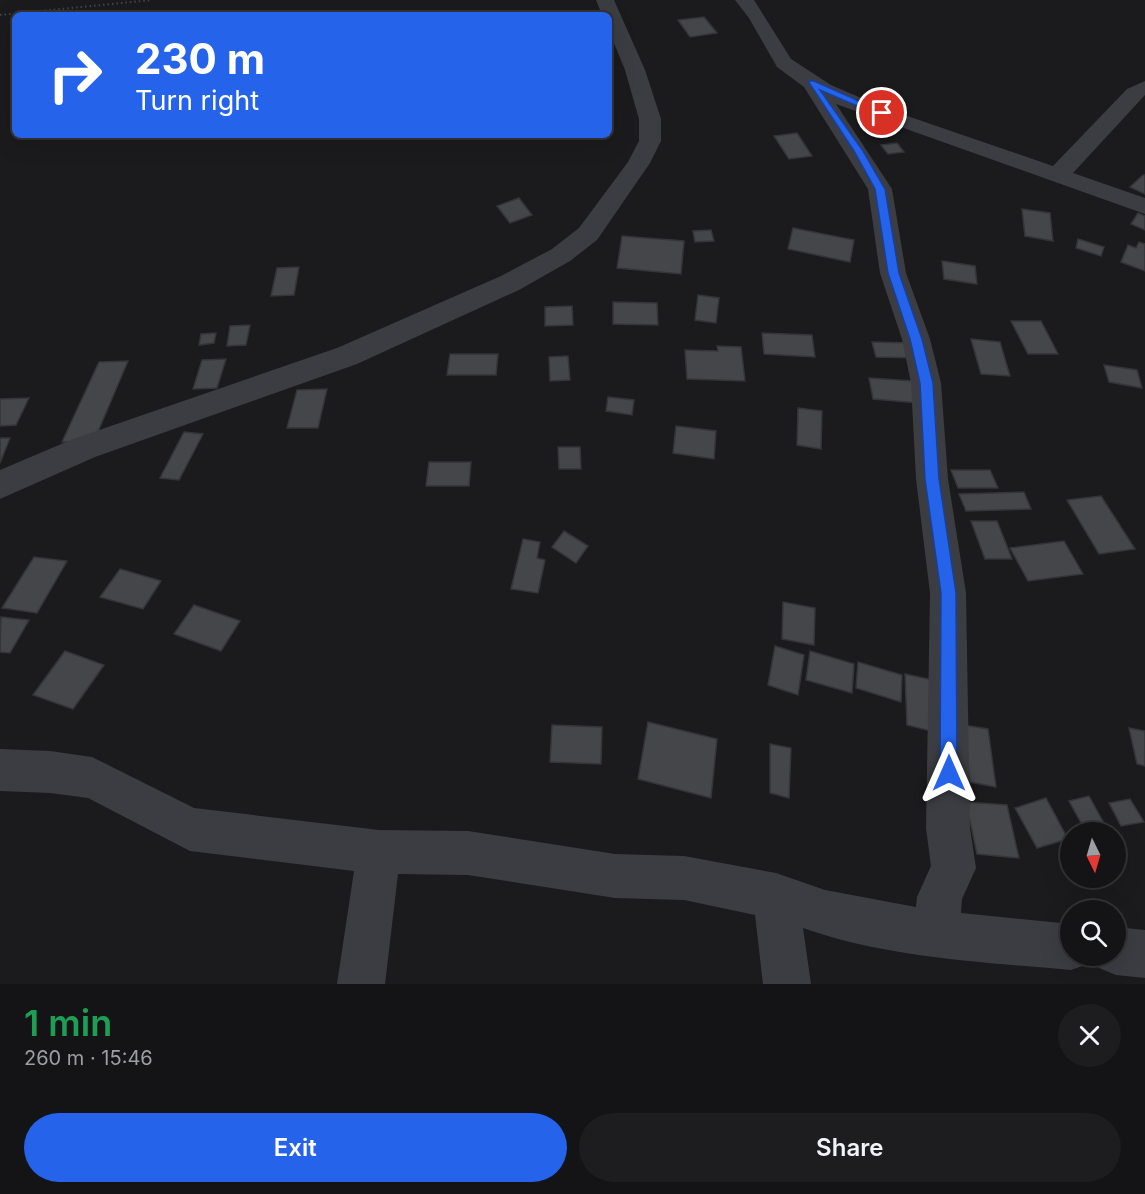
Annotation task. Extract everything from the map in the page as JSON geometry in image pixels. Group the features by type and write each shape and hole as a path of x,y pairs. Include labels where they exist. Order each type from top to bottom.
{"street":[{"path":"744,0 760,17 776,53 790,69 811,82 863,106 1145,206"},
{"path":"0,485 84,448 347,356 510,283 561,255 588,234 639,163 650,141 650,119 635,70 612,16"},
{"path":"811,82 858,151 880,189 893,273 916,339 926,383 932,479 948,593 948,828 954,868 940,897 936,934"},
{"path":"1057,176 1134,93 1145,87"},
{"path":"0,770 92,778 190,829 379,852 468,854 615,876 684,878 776,896 825,913 936,934 1060,946"},
{"path":"361,984 379,852"},
{"path":"776,896 787,984"},
{"path":"1126,952 1145,954"}],"path":[{"path":"30,12 152,0"}],"building":[{"path":"704,17 717,33 690,37 678,20"},
{"path":"797,133 812,156 789,159 774,136"},
{"path":"897,143 904,152 888,154 881,145"},
{"path":"1145,175 1145,194 1130,187"},
{"path":"519,198 532,215 510,223 497,206"},
{"path":"1022,209 1050,213 1053,241 1025,236"},
{"path":"1138,213 1145,216 1145,230 1131,224"},
{"path":"793,228 854,240 850,262 788,249"},
{"path":"711,230 714,241 695,242 693,231"},
{"path":"622,236 684,241 681,274 617,268"},
{"path":"1078,239 1104,247 1101,256 1076,248"},
{"path":"1139,242 1145,244 1145,271 1121,262 1128,245 1136,248"},
{"path":"942,261 975,266 977,284 944,279"},
{"path":"299,267 294,295 271,296 277,268"},
{"path":"698,295 719,298 716,323 695,320"},
{"path":"613,302 657,303 658,325 613,324"},
{"path":"572,306 573,325 545,326 545,307"},
{"path":"1011,321 1041,321 1058,354 1028,354"},
{"path":"250,325 246,345 227,346 230,326"},
{"path":"216,333 214,343 199,345 201,334"},
{"path":"762,333 812,335 815,357 764,354"},
{"path":"971,339 1000,342 1010,376 981,374"},
{"path":"872,342 915,343 919,358 876,357"},
{"path":"717,346 741,347 745,381 687,379 685,350 718,351"},
{"path":"450,354 498,354 496,375 447,375"},
{"path":"568,356 570,380 550,381 549,357"},
{"path":"226,359 217,388 193,389 202,360"},
{"path":"128,361 94,441 62,442 99,362"},
{"path":"1104,365 1137,370 1142,388 1109,382"},
{"path":"869,378 913,381 918,403 873,399"},
{"path":"327,389 318,428 287,428 297,390"},
{"path":"608,397 634,400 632,415 606,411"},
{"path":"29,398 16,425 0,426 0,399"},
{"path":"798,408 822,411 821,449 797,445"},
{"path":"676,426 716,431 714,459 673,453"},
{"path":"184,432 203,434 179,480 160,478"},
{"path":"0,438 10,438 0,463"},
{"path":"558,447 580,447 581,469 559,469"},
{"path":"429,462 471,462 469,486 426,486"},
{"path":"951,470 990,470 998,488 958,488"},
{"path":"1024,492 1031,509 966,511 959,494"},
{"path":"1101,496 1135,549 1099,554 1067,500"},
{"path":"971,521 997,521 1012,559 985,559"},
{"path":"564,531 588,546 576,563 552,547"},
{"path":"523,539 540,542 537,558 545,560 538,593 511,589"},
{"path":"1064,541 1083,574 1028,581 1010,548"},
{"path":"34,557 67,561 37,613 2,608"},
{"path":"120,569 161,581 143,609 100,597"},
{"path":"783,602 815,608 814,645 782,639"},
{"path":"194,605 240,621 221,651 174,634"},
{"path":"1,617 29,620 10,653 0,652"},
{"path":"775,646 804,655 798,695 768,685"},
{"path":"65,651 104,665 73,709 33,695"},
{"path":"810,651 854,664 852,693 806,680"},
{"path":"858,662 902,675 901,702 856,688"},
{"path":"905,674 933,680 935,732 907,725"},
{"path":"648,722 717,739 711,798 638,779"},
{"path":"552,725 602,727 601,764 550,762"},
{"path":"963,725 988,729 996,787 970,782"},
{"path":"1129,728 1145,731 1145,766 1137,764"},
{"path":"770,744 791,748 789,798 770,793"},
{"path":"1089,796 1103,822 1081,822 1069,801"},
{"path":"1046,798 1060,824 1060,841 1037,848 1015,808"},
{"path":"1130,799 1144,822 1126,825 1126,822 1119,822 1109,803"},
{"path":"966,802 1007,805 1019,858 977,854"}],"route":[{"path":"882,113 811,82 858,151 880,189 890,241 893,273 916,339 926,383 932,479 948,593 949,773"}]}
